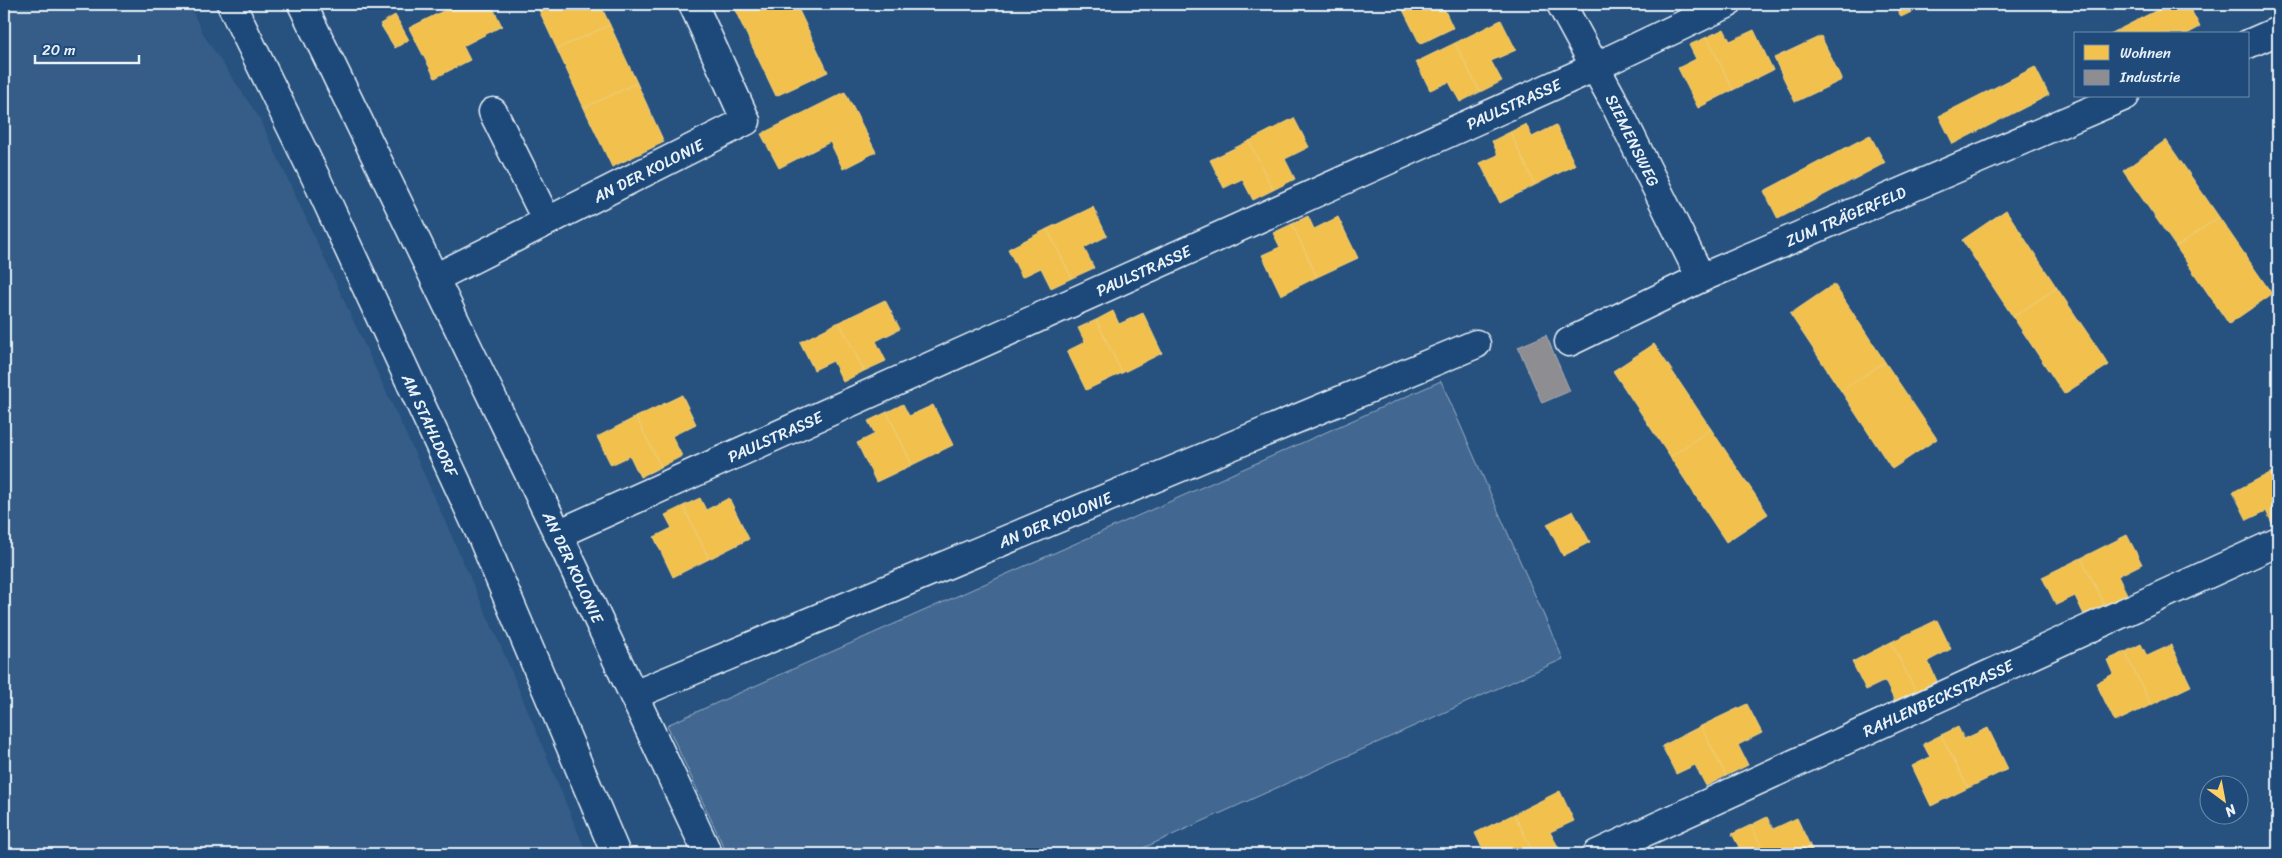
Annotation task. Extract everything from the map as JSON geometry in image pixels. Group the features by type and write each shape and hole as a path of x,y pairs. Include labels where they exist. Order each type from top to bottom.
{"street":[{"name":"AM STAHLDORF","path":"231,4 316,178 482,536 616,854"},
{"name":"AN DER KOLONIE","path":"302,4 558,534 708,854"},
{"name":"AN DER KOLONIE","path":"435,278 746,121 693,4"},
{"name":"SIEMENSWEG","path":"1561,4 1701,278"},
{"name":"PAULSTRASSE","path":"558,534 1595,68 1727,4"},
{"path":"2250,43 2278,31"},
{"name":"ZUM TRÄGERFELD","path":"1569,342 1701,278 2120,98"},
{"path":"493,112 547,221"},
{"name":"AN DER KOLONIE","path":"634,695 1476,344"},
{"name":"RAHLENBECKSTRASSE","path":"1597,854 2278,542"}],"shaded area":[{"path":"4,4 189,4 205,37 260,119 416,456 506,658 587,854 4,854"},
{"path":"1441,381 1563,659 1130,854 727,854 667,725"}],"building: Wohnen":[{"path":"457,4 491,4 502,26 463,46 470,60 435,78 409,28"},
{"path":"536,4 600,4 610,25 557,49"},
{"path":"732,4 796,4 828,72 776,96"},
{"path":"1410,4 1442,4 1453,28 1420,44 1402,8"},
{"path":"1895,4 1928,4 1901,17"},
{"path":"2169,4 2188,4 2200,27 2191,32 2114,32"},
{"path":"395,15 409,40 395,48 380,24"},
{"path":"1501,20 1516,50 1491,61 1502,81 1480,92 1455,43"},
{"path":"610,25 637,83 584,108 557,49"},
{"path":"1724,29 1730,41 1754,30 1773,70 1733,90 1707,37"},
{"path":"1821,36 1842,80 1795,102 1774,58"},
{"path":"1707,37 1733,90 1698,108 1678,68 1696,59 1689,45"},
{"path":"1455,43 1480,92 1460,102 1449,82 1430,90 1416,62"},
{"path":"2035,67 2049,95 1953,144 1939,116"},
{"path":"637,83 664,142 612,167 584,108"},
{"path":"845,92 876,152 843,169 830,142 779,168 761,134"},
{"path":"1294,118 1309,147 1285,159 1295,179 1273,190 1249,141"},
{"path":"1526,124 1532,137 1556,125 1575,165 1535,185 1510,132"},
{"path":"1510,132 1535,185 1500,203 1480,163 1498,155 1492,141"},
{"path":"1870,135 1885,163 1778,219 1764,191"},
{"path":"2166,140 2219,217 2176,247 2123,171"},
{"path":"1249,141 1273,190 1253,200 1242,179 1224,188 1210,160"},
{"path":"1093,207 1107,236 1084,248 1094,268 1072,278 1047,229"},
{"path":"2006,210 2057,288 2013,317 1962,240"},
{"path":"1308,216 1314,229 1338,217 1358,258 1317,277 1292,224"},
{"path":"2219,217 2272,294 2229,324 2176,247"},
{"path":"1292,224 1317,277 1281,295 1262,255 1280,247 1273,233"},
{"path":"1047,229 1072,278 1051,288 1041,268 1022,277 1008,249"},
{"path":"1834,284 1885,362 1841,391 1790,314"},
{"path":"2057,288 2109,365 2064,394 2013,317"},
{"path":"885,300 900,329 876,341 886,361 864,371 839,322"},
{"path":"1113,311 1119,324 1143,313 1162,353 1122,373 1096,320"},
{"path":"1096,320 1122,373 1086,390 1067,351 1085,342 1078,328"},
{"path":"839,322 864,371 843,382 833,361 814,370 800,342"},
{"path":"1654,344 1711,429 1670,457 1613,371"},
{"path":"1885,362 1937,439 1892,469 1841,391"},
{"path":"682,395 696,424 672,436 682,456 661,467 636,417"},
{"path":"903,404 909,416 933,405 953,445 912,465 887,412"},
{"path":"887,412 912,465 876,482 857,443 875,434 868,421"},
{"path":"636,417 661,467 640,477 630,456 611,465 597,437"},
{"path":"1711,429 1768,514 1726,542 1670,457"},
{"path":"2272,472 2278,484 2278,530 2276,531 2266,511 2247,520 2233,492"},
{"path":"700,498 706,510 729,498 749,539 709,559 683,506"},
{"path":"683,506 709,559 673,577 654,537 672,528 665,515"},
{"path":"1573,511 1590,542 1563,556 1547,524"},
{"path":"2127,535 2142,564 2118,576 2128,596 2106,607 2081,558"},
{"path":"2081,558 2106,607 2085,617 2075,596 2056,605 2042,577"},
{"path":"1937,620 1951,649 1928,661 1937,681 1916,692 1891,642"},
{"path":"1891,642 1916,692 1895,702 1885,681 1866,690 1852,662"},
{"path":"2141,644 2147,656 2171,645 2191,686 2151,705 2125,652"},
{"path":"2125,652 2151,705 2115,722 2096,683 2113,674 2107,660"},
{"path":"1747,704 1762,733 1738,745 1748,765 1726,776 1701,726"},
{"path":"1701,726 1726,776 1706,786 1695,765 1676,774 1662,746"},
{"path":"1958,727 1964,739 1988,728 2008,769 1968,788 1941,735"},
{"path":"1941,735 1968,788 1931,806 1912,766 1930,757 1923,744"},
{"path":"1560,791 1574,821 1550,832 1561,852 1534,854 1514,814"},
{"path":"1514,814 1534,854 1509,854 1508,852 1503,854 1485,854 1475,833"},
{"path":"1767,817 1773,829 1797,818 1814,854 1765,854 1751,825"},
{"path":"1751,825 1765,854 1724,854 1739,847 1732,834"}],"building: Industrie":[{"path":"1546,335 1570,391 1542,403 1518,347"}]}
